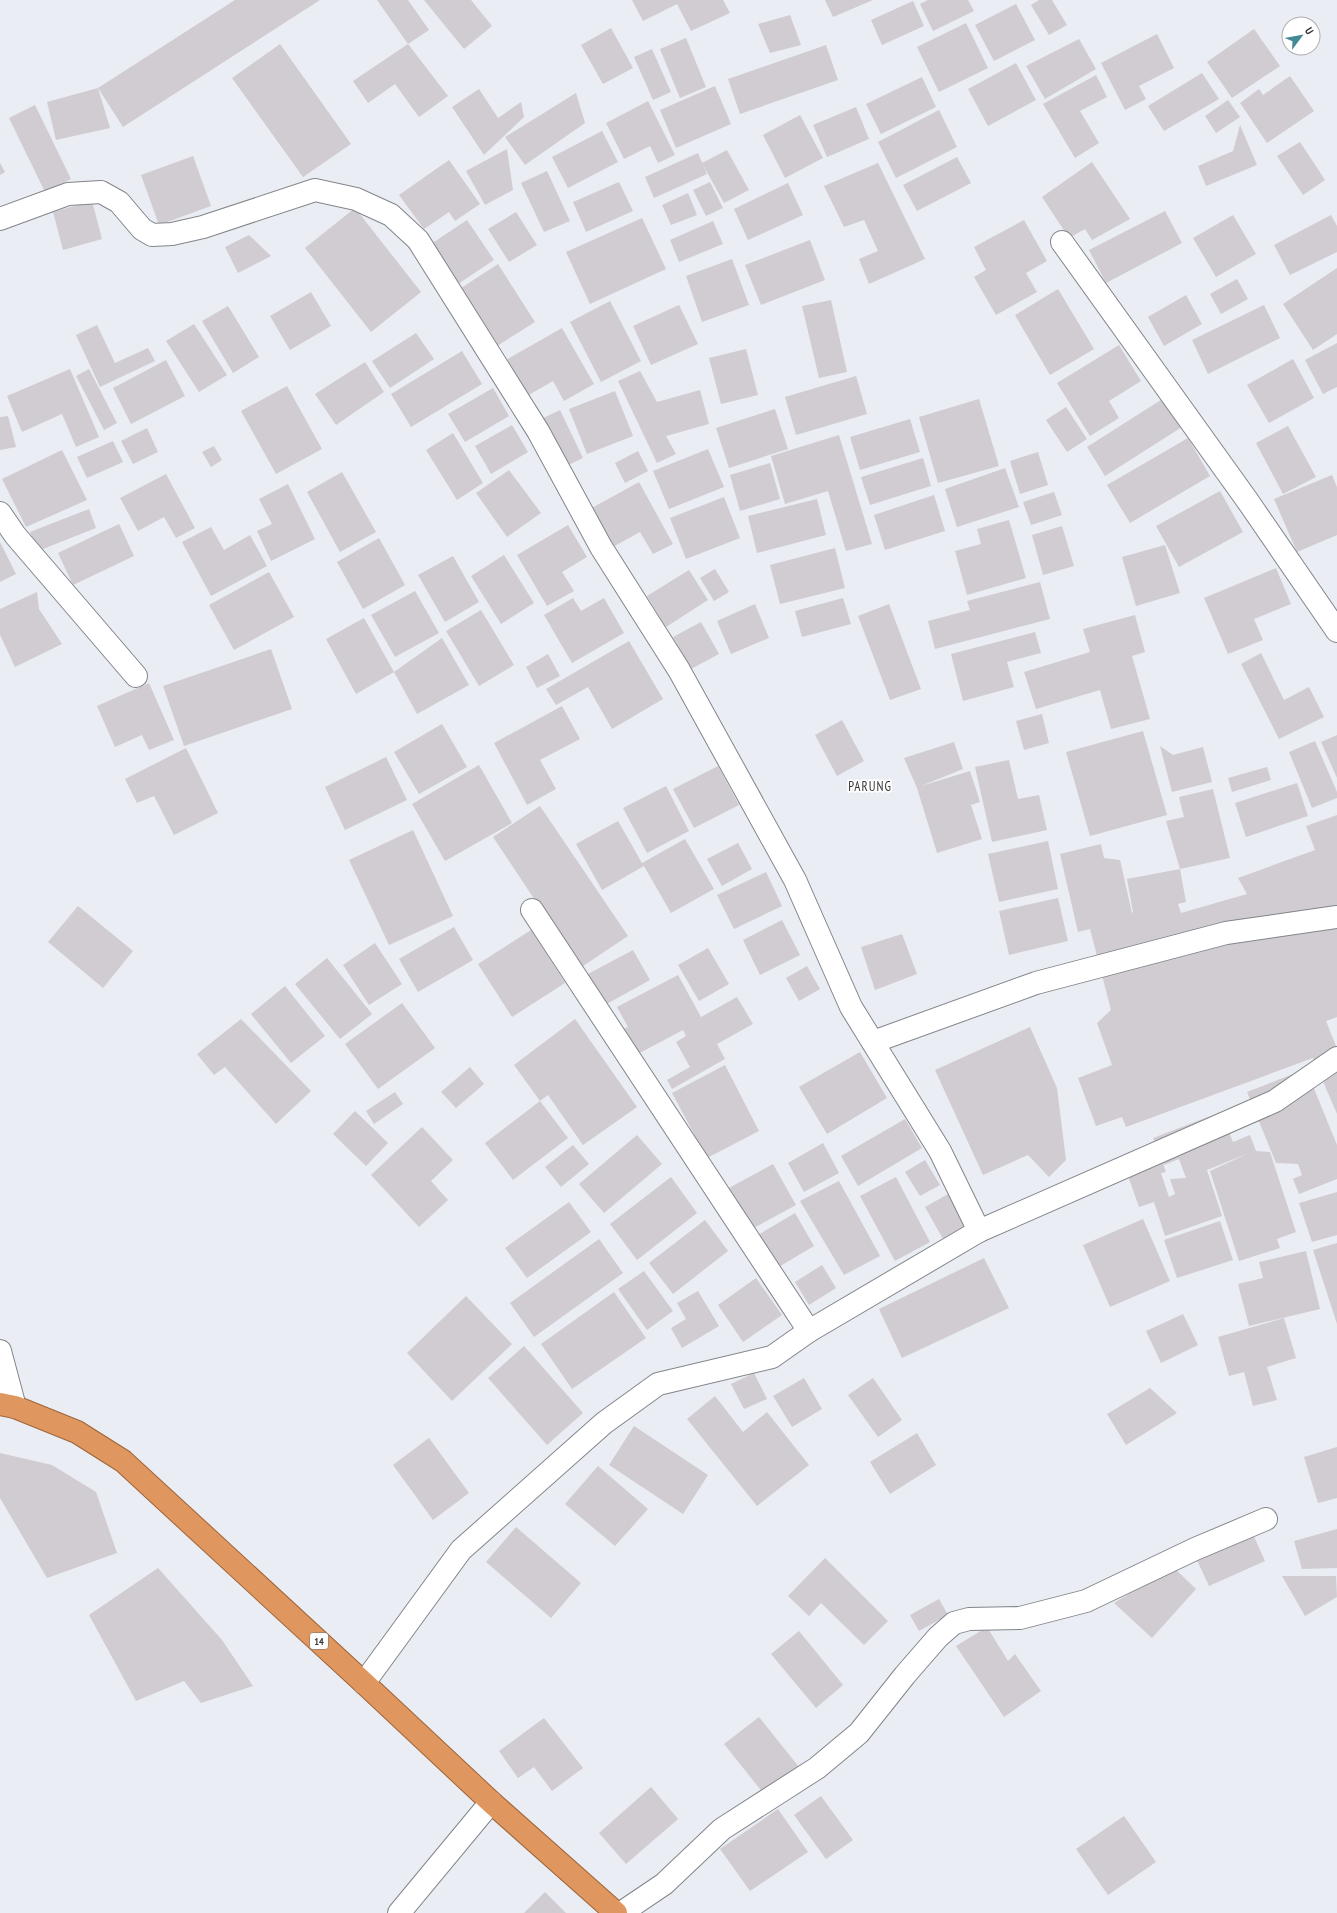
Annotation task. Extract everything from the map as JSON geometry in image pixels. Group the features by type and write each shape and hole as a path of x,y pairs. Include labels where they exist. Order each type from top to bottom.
{"highway":[{"name":"14","path":"8,1405 77,1432 123,1462 364,1683 491,1802 616,1913"}],"street":[{"path":"0,219 68,194 101,192 119,202 142,229 152,235 172,234 203,227 315,190 356,199 391,215 418,240 538,431 601,547 679,670 795,880 851,1007 940,1151 979,1231"},
{"path":"1062,242 1247,500 1337,631"},
{"path":"0,513 15,535 136,676"},
{"path":"532,910 809,1331"},
{"path":"873,1042 1036,983 1226,933 1337,917"},
{"path":"364,1683 461,1550 604,1423 658,1384 772,1357 809,1331 979,1231 1275,1101 1337,1058"},
{"path":"0,1351 8,1405"},
{"path":"621,1913 664,1884 722,1829 817,1768 859,1733 905,1675 938,1637 954,1623 969,1619 1020,1618 1086,1601 1195,1549 1266,1519"},
{"path":"399,1913 491,1802"}],"building":[{"path":"235,0 320,0 123,127 98,88"},
{"path":"377,0 408,0 429,30 408,44"},
{"path":"424,0 471,0 492,26 464,49"},
{"path":"632,0 723,0 730,13 691,31 677,4 643,21"},
{"path":"825,0 873,0 833,17"},
{"path":"928,0 968,0 974,11 933,31 920,4"},
{"path":"1039,0 1052,0 1067,25 1049,35 1031,5"},
{"path":"913,1 924,26 882,45 871,20"},
{"path":"1016,4 1035,40 994,61 975,25"},
{"path":"790,15 801,45 770,53 758,24"},
{"path":"966,23 988,68 939,92 917,47"},
{"path":"611,28 633,68 603,84 581,45"},
{"path":"1254,29 1280,66 1232,98 1207,62"},
{"path":"1157,34 1174,68 1139,86 1146,99 1125,110 1101,63"},
{"path":"686,38 706,87 680,98 660,49"},
{"path":"1079,39 1096,69 1045,99 1026,66"},
{"path":"280,44 351,144 303,177 232,78"},
{"path":"408,44 448,96 419,117 395,84 368,103 353,81"},
{"path":"826,45 838,80 740,114 728,79"},
{"path":"652,49 671,92 653,100 634,57"},
{"path":"1016,63 1036,100 988,126 968,89"},
{"path":"1202,73 1219,99 1164,131 1148,106"},
{"path":"1096,75 1107,97 1080,111 1099,143 1075,158 1043,104"},
{"path":"1290,76 1314,111 1267,143 1240,103 1259,89 1263,95"},
{"path":"922,77 936,107 881,134 866,104"},
{"path":"715,86 731,124 676,148 660,110"},
{"path":"98,88 110,128 56,140 47,102"},
{"path":"479,89 498,118 521,102 524,117 484,155 452,107"},
{"path":"576,93 585,123 525,165 505,137"},
{"path":"1228,100 1240,117 1216,133 1205,116"},
{"path":"648,101 675,155 658,163 650,146 624,159 606,123"},
{"path":"35,105 71,179 45,192 9,118"},
{"path":"856,107 869,139 827,157 813,125"},
{"path":"939,110 957,147 896,178 878,142"},
{"path":"800,115 823,158 785,178 763,135"},
{"path":"1240,125 1257,165 1206,186 1198,166 1233,151"},
{"path":"602,131 618,162 568,188 552,157"},
{"path":"1300,142 1325,180 1303,195 1277,156"},
{"path":"507,149 513,190 485,205 466,171"},
{"path":"727,150 749,190 724,203 702,163"},
{"path":"698,153 707,174 654,198 645,177"},
{"path":"193,156 211,206 159,225 141,175"},
{"path":"957,157 971,183 917,211 903,185"},
{"path":"449,160 480,204 455,221 449,212 424,229 399,195"},
{"path":"1092,162 1130,219 1092,240 1085,229 1069,238 1042,197"},
{"path":"0,163 5,172 0,175"},
{"path":"878,163 925,259 869,284 859,259 878,251 864,220 844,227 824,186"},
{"path":"547,171 570,221 544,232 521,183"},
{"path":"619,182 633,211 586,232 573,202"},
{"path":"710,182 723,208 706,216 693,190"},
{"path":"788,183 803,215 748,240 734,209"},
{"path":"688,193 697,215 671,225 662,205"},
{"path":"92,201 102,239 63,250 53,212"},
{"path":"355,208 421,292 371,332 305,248"},
{"path":"1165,211 1182,243 1106,283 1089,250"},
{"path":"516,212 537,245 509,262 488,229"},
{"path":"1233,215 1256,254 1216,277 1193,238"},
{"path":"1331,215 1337,226 1337,252 1290,275 1274,245"},
{"path":"642,218 666,269 590,304 566,252"},
{"path":"467,220 494,260 458,284 431,244"},
{"path":"1024,220 1047,261 1026,273 1037,292 996,315 974,277 986,270 974,247"},
{"path":"713,221 723,244 679,262 670,240"},
{"path":"249,235 271,256 238,273 225,247"},
{"path":"810,240 825,280 761,305 745,265"},
{"path":"732,259 749,305 702,322 686,276"},
{"path":"498,264 535,322 494,348 458,290"},
{"path":"1337,268 1337,334 1313,350 1283,304"},
{"path":"1237,279 1248,299 1221,314 1210,294"},
{"path":"1058,289 1094,349 1050,375 1015,315"},
{"path":"311,292 331,326 290,350 270,316"},
{"path":"1186,295 1202,324 1164,346 1148,317"},
{"path":"831,300 847,372 819,378 802,306"},
{"path":"610,301 641,361 601,382 570,322"},
{"path":"679,305 698,344 651,365 633,326"},
{"path":"1264,305 1280,338 1208,374 1192,340"},
{"path":"228,306 259,357 233,373 202,321"},
{"path":"194,324 227,375 199,392 166,341"},
{"path":"97,325 115,363 148,348 155,361 100,387 76,335"},
{"path":"562,328 594,384 564,401 553,381 527,396 506,360"},
{"path":"416,333 434,359 390,388 372,361"},
{"path":"1337,343 1337,387 1323,394 1305,360"},
{"path":"1119,345 1141,381 1109,401 1119,418 1090,436 1057,383"},
{"path":"746,349 758,395 721,404 709,358"},
{"path":"462,351 482,384 411,427 391,394"},
{"path":"1293,359 1314,398 1269,423 1247,385"},
{"path":"166,360 185,396 131,424 113,388"},
{"path":"365,362 384,392 336,425 315,394"},
{"path":"70,369 99,437 76,447 62,414 22,432 7,396"},
{"path":"89,369 117,423 104,430 76,376"},
{"path":"640,371 657,402 700,390 709,424 666,436 676,454 657,463 618,381"},
{"path":"856,376 867,414 796,435 785,397"},
{"path":"287,386 322,449 276,474 241,411"},
{"path":"493,388 509,416 465,442 448,414"},
{"path":"615,391 633,436 587,454 569,409"},
{"path":"1164,398 1182,427 1105,476 1087,447"},
{"path":"979,399 999,466 938,483 919,417"},
{"path":"1066,407 1087,439 1067,452 1046,420"},
{"path":"775,409 788,449 729,468 716,428"},
{"path":"560,410 583,458 564,467 541,419"},
{"path":"8,416 16,447 0,450 0,417"},
{"path":"910,419 920,452 860,470 850,437"},
{"path":"512,425 528,452 491,474 475,446"},
{"path":"1288,426 1316,477 1283,494 1256,443"},
{"path":"147,428 158,452 133,464 121,441"},
{"path":"453,433 483,483 457,500 426,450"},
{"path":"839,435 872,544 846,551 828,491 785,504 771,456"},
{"path":"1188,438 1210,476 1130,523 1107,485"},
{"path":"113,441 123,462 87,478 77,457"},
{"path":"214,446 222,460 211,467 202,452"},
{"path":"708,449 724,487 669,509 653,471"},
{"path":"62,450 87,500 26,527 2,479"},
{"path":"638,451 648,471 625,483 615,463"},
{"path":"1038,452 1048,485 1020,494 1010,461"},
{"path":"923,458 931,486 870,505 861,477"},
{"path":"770,463 780,499 740,511 730,475"},
{"path":"1005,468 1019,507 957,527 945,489"},
{"path":"509,470 541,513 507,537 476,493"},
{"path":"342,472 376,532 340,552 307,492"},
{"path":"166,474 195,528 176,538 164,517 138,531 120,498"},
{"path":"1332,475 1337,487 1337,535 1297,552 1274,499"},
{"path":"639,482 673,544 653,554 640,532 611,548 590,509"},
{"path":"288,484 315,539 271,561 257,531 272,524 259,499"},
{"path":"1220,491 1243,532 1179,567 1156,526"},
{"path":"1054,492 1062,515 1031,525 1023,502"},
{"path":"934,495 945,531 885,550 874,515"},
{"path":"724,497 740,538 686,559 670,518"},
{"path":"817,499 826,535 757,553 748,516"},
{"path":"89,509 96,528 38,551 30,532"},
{"path":"1009,520 1026,578 967,595 955,551 981,544 977,529"},
{"path":"119,524 134,556 73,585 58,553"},
{"path":"568,525 587,557 562,572 574,591 547,606 517,555"},
{"path":"1062,526 1074,566 1043,575 1032,535"},
{"path":"211,527 224,550 250,535 267,566 211,596 182,542"},
{"path":"379,538 405,585 363,609 337,562"},
{"path":"0,542 16,574 0,582"},
{"path":"1165,545 1180,593 1136,606 1122,557"},
{"path":"835,548 845,588 780,604 770,565"},
{"path":"504,555 534,603 501,624 471,576"},
{"path":"453,556 479,602 445,622 418,575"},
{"path":"1276,568 1291,604 1254,619 1263,640 1228,654 1204,598"},
{"path":"715,569 729,592 714,601 700,578"},
{"path":"689,570 708,600 666,627 647,596"},
{"path":"269,572 294,617 234,650 209,605"},
{"path":"1040,582 1050,619 935,649 928,621 970,610 967,601"},
{"path":"415,591 439,633 395,657 371,615"},
{"path":"37,592 39,609 62,644 15,667 0,635 0,609"},
{"path":"573,598 581,611 604,598 624,633 572,663 544,615"},
{"path":"843,598 851,624 802,637 795,611"},
{"path":"755,604 769,638 731,654 717,621"},
{"path":"889,604 921,689 890,700 858,616"},
{"path":"481,610 514,665 479,686 446,631"},
{"path":"1135,615 1145,652 1132,656 1150,719 1111,729 1100,690 1036,709 1024,672 1090,652 1083,629"},
{"path":"364,618 394,672 356,694 326,639"},
{"path":"701,622 719,654 691,669 673,637"},
{"path":"1035,632 1041,653 1007,662 1014,687 963,701 951,654"},
{"path":"442,638 469,685 417,714 394,672"},
{"path":"629,641 663,699 612,729 588,687 556,705 546,689"},
{"path":"271,649 292,709 184,746 163,686"},
{"path":"1261,653 1284,700 1309,687 1324,717 1279,739 1241,664"},
{"path":"548,654 560,676 537,688 526,667"},
{"path":"149,683 174,740 149,750 142,735 115,747 97,706"},
{"path":"562,706 580,739 540,760 556,789 527,805 494,743"},
{"path":"1042,714 1049,743 1024,750 1016,721"},
{"path":"842,720 864,761 837,776 815,735"},
{"path":"442,724 467,767 419,794 394,752"},
{"path":"1143,731 1167,815 1090,836 1066,752"},
{"path":"1337,735 1337,778 1321,742"},
{"path":"1315,741 1337,792 1337,798 1312,808 1289,752"},
{"path":"954,742 963,769 921,786 970,771 980,802 971,805 982,839 937,853 917,788 904,758"},
{"path":"1160,746 1173,755 1203,747 1212,782 1172,792"},
{"path":"186,748 218,813 174,835 154,796 137,803 125,779"},
{"path":"386,757 407,800 345,830 325,787"},
{"path":"1009,760 1018,799 1039,795 1047,830 992,842 975,767"},
{"path":"479,765 512,823 445,861 412,804"},
{"path":"718,766 739,805 694,828 673,789"},
{"path":"1267,767 1271,780 1232,792 1228,778"},
{"path":"1297,783 1308,816 1246,837 1235,803"},
{"path":"666,786 689,831 647,853 623,808"},
{"path":"1213,789 1230,858 1180,869 1166,821 1184,817 1179,797"},
{"path":"540,806 628,936 580,968 493,837"},
{"path":"1337,815 1337,1017 1326,1021 1337,1046 1337,1114 1313,1058 1126,1127 1122,1117 1096,1126 1078,1078 1112,1065 1097,1023 1111,1010 1090,929 1078,932 1060,854 1101,844 1104,858 1120,860 1132,913 1127,879 1180,869 1186,902 1178,904 1181,913 1247,894 1238,878 1315,850 1306,826"},
{"path":"618,821 642,863 685,839 714,889 671,913 644,866 602,890 576,844"},
{"path":"413,830 453,916 389,945 349,860"},
{"path":"1048,841 1058,889 999,902 988,854"},
{"path":"738,843 752,869 722,886 707,859"},
{"path":"766,872 782,906 734,929 717,895"},
{"path":"1058,898 1068,941 1009,955 999,911"},
{"path":"78,906 133,951 103,988 48,942"},
{"path":"782,920 800,955 760,975 743,940"},
{"path":"454,927 473,960 418,992 399,959"},
{"path":"531,930 565,983 512,1017 478,964"},
{"path":"902,934 917,974 875,990 861,947"},
{"path":"375,943 402,984 369,1005 343,965"},
{"path":"708,948 729,984 699,1001 678,965"},
{"path":"633,950 650,980 605,1005 588,974"},
{"path":"327,958 372,1014 340,1039 295,984"},
{"path":"807,966 820,989 799,1001 786,978"},
{"path":"678,975 701,1017 737,997 753,1024 717,1044 725,1059 672,1089 667,1080 690,1067 676,1042 686,1036 683,1030 634,1056 621,1030 628,1027 617,1007"},
{"path":"285,986 325,1036 291,1063 251,1014"},
{"path":"402,1003 435,1048 378,1089 345,1044"},
{"path":"241,1019 311,1091 276,1124 225,1067 214,1075 197,1054"},
{"path":"575,1019 637,1107 583,1145 548,1095 540,1101 514,1065"},
{"path":"1030,1027 1057,1088 1066,1160 1049,1177 1028,1155 983,1175 935,1070"},
{"path":"860,1052 887,1098 827,1134 799,1087"},
{"path":"725,1065 759,1131 707,1158 672,1093"},
{"path":"470,1067 484,1084 456,1108 441,1092"},
{"path":"1306,1069 1337,1145 1337,1179 1299,1194 1293,1179 1302,1175 1298,1164 1276,1163 1247,1092"},
{"path":"395,1092 403,1104 374,1124 366,1111"},
{"path":"540,1101 568,1138 513,1180 485,1143"},
{"path":"355,1111 388,1143 366,1166 333,1134"},
{"path":"1221,1112 1233,1142 1250,1135 1256,1151 1270,1152 1296,1232 1277,1239 1280,1248 1239,1261 1210,1171 1249,1153 1207,1170 1222,1216 1165,1236 1154,1202 1139,1207 1122,1159 1157,1147 1153,1138","holes":["1179,1159 1186,1178 1170,1179 1175,1194 1169,1197 1161,1173 1166,1172 1162,1161 1164,1165"]},
{"path":"905,1119 922,1148 858,1186 841,1156"},
{"path":"422,1127 453,1160 431,1181 448,1200 419,1227 371,1175"},
{"path":"637,1135 662,1164 604,1213 579,1184"},
{"path":"823,1143 839,1173 804,1192 788,1163"},
{"path":"573,1145 589,1164 561,1187 545,1167"},
{"path":"925,1160 940,1185 920,1196 905,1172"},
{"path":"773,1164 796,1205 750,1230 727,1189"},
{"path":"671,1177 697,1213 637,1260 610,1224"},
{"path":"896,1177 930,1242 895,1261 860,1196"},
{"path":"839,1181 880,1256 844,1275 800,1201"},
{"path":"1337,1192 1337,1235 1312,1242 1299,1203"},
{"path":"950,1193 967,1224 943,1239 925,1207"},
{"path":"569,1202 591,1232 527,1278 505,1248"},
{"path":"795,1213 814,1246 777,1268 758,1235"},
{"path":"1143,1219 1170,1281 1110,1307 1083,1245"},
{"path":"705,1220 728,1251 673,1294 649,1263"},
{"path":"1220,1221 1233,1260 1177,1278 1164,1240"},
{"path":"599,1239 623,1273 534,1337 510,1303"},
{"path":"1337,1243 1337,1324 1313,1250"},
{"path":"1306,1251 1320,1309 1249,1326 1238,1284 1263,1278 1259,1262"},
{"path":"984,1258 1009,1308 902,1358 879,1309"},
{"path":"822,1265 836,1288 809,1305 795,1282"},
{"path":"644,1271 673,1311 647,1330 618,1289"},
{"path":"756,1278 782,1315 743,1342 718,1305"},
{"path":"698,1291 719,1326 682,1348 671,1328 686,1319 677,1303"},
{"path":"614,1292 646,1338 572,1389 541,1344"},
{"path":"466,1296 512,1344 452,1401 407,1353"},
{"path":"1183,1314 1198,1345 1161,1363 1146,1331"},
{"path":"1284,1318 1296,1358 1267,1367 1277,1400 1253,1406 1244,1372 1229,1376 1218,1337"},
{"path":"524,1346 583,1413 547,1445 488,1378"},
{"path":"754,1373 767,1399 744,1409 731,1384"},
{"path":"804,1378 822,1409 792,1427 773,1396"},
{"path":"873,1378 902,1420 878,1437 848,1395"},
{"path":"1150,1388 1177,1413 1126,1445 1107,1414"},
{"path":"715,1396 743,1432 767,1412 809,1465 757,1506 687,1419"},
{"path":"634,1426 708,1475 683,1514 609,1465"},
{"path":"917,1433 936,1465 890,1494 870,1462"},
{"path":"429,1438 469,1493 433,1520 393,1465"},
{"path":"1337,1447 1337,1498 1318,1503 1304,1457"},
{"path":"0,1453 52,1465 96,1492 117,1553 47,1578 0,1498"},
{"path":"598,1466 648,1509 615,1546 565,1504"},
{"path":"516,1527 581,1583 551,1618 486,1562"},
{"path":"1337,1529 1337,1568 1302,1569 1294,1541"},
{"path":"1251,1530 1265,1561 1209,1586 1195,1556"},
{"path":"825,1558 888,1621 864,1645 821,1603 809,1616 788,1596"},
{"path":"1173,1567 1196,1589 1152,1638 1114,1603"},
{"path":"158,1568 222,1640 253,1686 201,1703 184,1681 136,1701 89,1615"},
{"path":"1282,1576 1336,1576 1337,1597 1305,1616"},
{"path":"939,1599 948,1615 919,1631 910,1615"},
{"path":"987,1627 1008,1661 1015,1654 1041,1691 1004,1717 956,1646"},
{"path":"799,1631 843,1685 816,1708 771,1654"},
{"path":"759,1717 799,1767 764,1794 724,1744"},
{"path":"544,1718 583,1768 552,1791 534,1767 518,1778 499,1751"},
{"path":"651,1787 678,1819 626,1864 599,1833"},
{"path":"821,1796 853,1840 826,1859 794,1815"},
{"path":"778,1809 808,1852 750,1891 720,1849"},
{"path":"1124,1816 1156,1862 1108,1895 1076,1849"},
{"path":"545,1892 566,1913 524,1913"}],"district":[{"name":"PARUNG","path":"870,786"}]}
